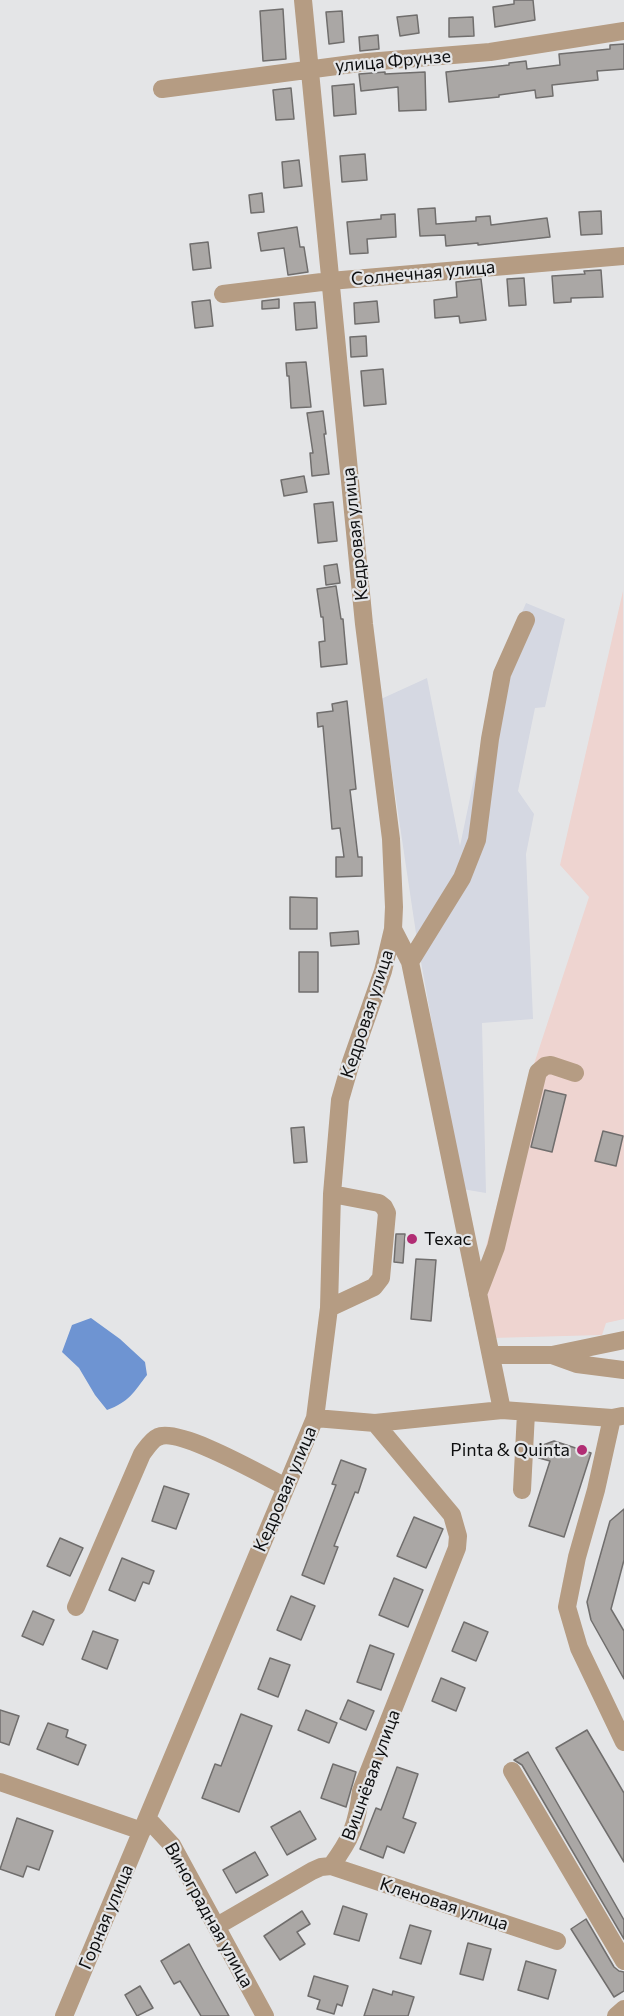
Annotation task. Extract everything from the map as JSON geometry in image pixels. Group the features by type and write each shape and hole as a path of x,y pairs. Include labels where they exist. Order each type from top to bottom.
{"street":[{"name":"Кедровая улица","path":"145,1825 315,1418 329,1308 332,1194 340,1100 383,971 393,929 391,839 364,624 303,0"},
{"name":"улица Фрунзе","path":"162,88 311,68 490,52 624,31"},
{"name":"Солнечная улица","path":"223,294 330,281 624,256"},
{"path":"410,962 462,878 477,840 490,739 502,674 526,620"},
{"path":"393,929 410,962 502,1410"},
{"path":"478,1294 496,1247 538,1072 545,1066 552,1065 575,1073"},
{"path":"329,1308 379,1283 387,1214 379,1203 332,1194"},
{"path":"491,1355 552,1355 624,1340"},
{"path":"552,1355 577,1364 624,1370"},
{"path":"315,1418 375,1423 502,1410 618,1417 577,1557 567,1606 579,1648 624,1742"},
{"path":"522,1490 526,1413"},
{"name":"Вишнёвая улица","path":"331,1866 347,1845 358,1818 361,1791 457,1548 458,1536 452,1515 375,1423"},
{"path":"76,1607 142,1454 157,1437 166,1435 190,1440 286,1487"},
{"path":"512,1771 624,1961"},
{"name":"Виноградная улица","path":"0,1782 145,1825 172,1845 265,2016"},
{"name":"Горная улица","path":"64,2016 145,1825"},
{"path":"217,1926 312,1871 331,1866"},
{"name":"Кленовая улица","path":"331,1866 557,1941"},
{"path":"616,2016 624,2008"}],"shaded area":[{"path":"623,591 624,1319 606,1323 602,1335 492,1338 483,1258 533,1067 589,897 560,865"},
{"path":"526,603 565,619 545,707 535,708 518,791 534,814 526,854 533,1019 482,1023 486,1193 462,1189 417,940 381,699 427,678 460,846 496,673"}],"water":[{"path":"91,1318 120,1339 145,1362 147,1375 138,1387 126,1400 107,1410 79,1368 62,1352 72,1325"}],"building":[{"path":"514,0 533,0 535,20 495,27 493,7 514,4"},
{"path":"283,9 286,59 263,61 260,11"},
{"path":"342,11 344,42 329,44 326,12"},
{"path":"417,15 419,33 400,36 397,17"},
{"path":"473,17 474,36 449,37 449,18"},
{"path":"378,35 379,49 360,51 359,37"},
{"path":"624,44 624,69 597,71 598,80 552,85 553,96 536,98 535,90 499,95 499,97 449,102 446,72 526,61 527,69 560,65 559,54 610,49 610,45"},
{"path":"385,72 385,74 425,72 426,110 399,111 398,87 361,91 359,74"},
{"path":"354,84 356,114 334,116 332,86"},
{"path":"291,88 294,119 276,120 273,90"},
{"path":"365,154 367,180 342,182 340,156"},
{"path":"299,160 302,186 284,188 282,162"},
{"path":"262,193 264,212 251,213 249,195"},
{"path":"435,208 436,224 476,221 476,217 490,216 491,225 547,218 550,237 446,246 445,235 420,236 418,209"},
{"path":"601,211 602,234 581,235 579,212"},
{"path":"395,214 396,237 367,239 368,253 350,254 347,222 381,219 381,215"},
{"path":"297,227 300,247 304,247 308,272 288,275 284,248 261,251 258,233"},
{"path":"208,242 211,268 193,270 190,244"},
{"path":"601,270 603,297 571,298 571,302 554,303 552,276 585,274 584,271"},
{"path":"524,278 526,305 509,306 507,279"},
{"path":"481,279 486,320 460,323 459,316 435,318 434,300 457,297 456,282"},
{"path":"279,299 279,308 262,309 262,301"},
{"path":"210,300 213,326 195,328 192,302"},
{"path":"377,301 379,322 355,324 354,303"},
{"path":"315,302 317,328 296,330 294,303"},
{"path":"366,336 367,356 351,357 350,337"},
{"path":"306,362 311,407 291,408 286,363"},
{"path":"383,369 386,404 364,406 361,371"},
{"path":"323,411 329,474 312,476 310,453 313,453 307,413"},
{"path":"304,476 307,492 284,496 281,480"},
{"path":"333,502 337,541 318,543 314,504"},
{"path":"337,564 340,583 326,585 324,566"},
{"path":"336,586 341,619 343,619 347,664 321,667 319,642 325,641 317,589"},
{"path":"347,701 356,789 350,790 358,857 362,857 362,876 336,877 336,857 344,857 340,828 332,829 323,726 318,727 317,713 333,711 332,704"},
{"path":"290,897 317,898 317,929 290,929"},
{"path":"358,931 359,944 331,946 330,933"},
{"path":"299,952 318,952 318,992 299,992"},
{"path":"545,1090 566,1095 552,1152 531,1147"},
{"path":"304,1127 307,1162 294,1163 291,1128"},
{"path":"603,1131 623,1136 616,1166 595,1161"},
{"path":"396,1234 405,1234 403,1263 394,1262"},
{"path":"416,1259 436,1260 431,1321 411,1319"},
{"path":"554,1441 591,1453 564,1537 529,1526 550,1461 539,1458 543,1445"},
{"path":"341,1460 366,1469 358,1493 355,1492 334,1546 338,1547 324,1584 302,1575 336,1485 332,1484"},
{"path":"164,1486 189,1494 176,1529 152,1521"},
{"path":"624,1509 624,1560 611,1609 624,1631 624,1679 591,1620 587,1602 610,1521"},
{"path":"414,1517 443,1529 426,1568 397,1556"},
{"path":"60,1538 83,1548 70,1576 47,1566"},
{"path":"122,1558 154,1571 149,1584 143,1582 135,1601 109,1590"},
{"path":"394,1578 423,1590 408,1627 379,1615"},
{"path":"291,1596 315,1606 301,1640 277,1630"},
{"path":"33,1611 54,1620 43,1645 22,1636"},
{"path":"464,1622 488,1632 476,1661 452,1651"},
{"path":"93,1631 118,1640 107,1669 82,1659"},
{"path":"370,1645 394,1654 381,1690 357,1682"},
{"path":"270,1658 290,1665 278,1697 258,1689"},
{"path":"441,1678 465,1688 456,1711 432,1701"},
{"path":"348,1700 374,1711 366,1730 340,1719"},
{"path":"0,1710 19,1716 9,1745 0,1742"},
{"path":"306,1710 337,1723 329,1743 298,1730"},
{"path":"241,1714 272,1726 239,1812 202,1798 215,1764 221,1766"},
{"path":"48,1723 68,1730 66,1737 86,1745 78,1765 37,1749"},
{"path":"587,1730 624,1793 624,1862 556,1748"},
{"path":"528,1752 624,1920 624,1939 522,1765 514,1760"},
{"path":"333,1764 356,1772 346,1807 321,1798"},
{"path":"397,1767 418,1774 403,1818 416,1823 404,1853 387,1846 383,1858 360,1849 376,1808 381,1810"},
{"path":"300,1811 316,1839 287,1855 271,1827"},
{"path":"17,1818 53,1831 39,1870 27,1866 23,1877 0,1869"},
{"path":"255,1852 268,1875 236,1893 223,1870"},
{"path":"343,1906 367,1914 359,1941 334,1934"},
{"path":"302,1911 310,1924 297,1932 305,1944 280,1960 264,1936"},
{"path":"586,1919 614,1967 624,1972 624,1991 614,1997 571,1929"},
{"path":"410,1925 431,1931 421,1964 400,1958"},
{"path":"468,1943 491,1949 483,1980 460,1974"},
{"path":"189,1944 229,2016 201,2016 180,1981 174,1984 161,1961"},
{"path":"526,1961 556,1970 548,1999 518,1990"},
{"path":"314,1976 348,1986 342,2006 337,2004 334,2014 317,2009 320,2000 308,1996"},
{"path":"140,1986 153,2008 137,2016 125,1995"},
{"path":"373,1989 392,1995 393,1991 414,1997 408,2016 364,2016"}],"place":[{"name":"Техас","path":"412,1239"},
{"name":"Pinta & Quinta","path":"582,1450"}]}
